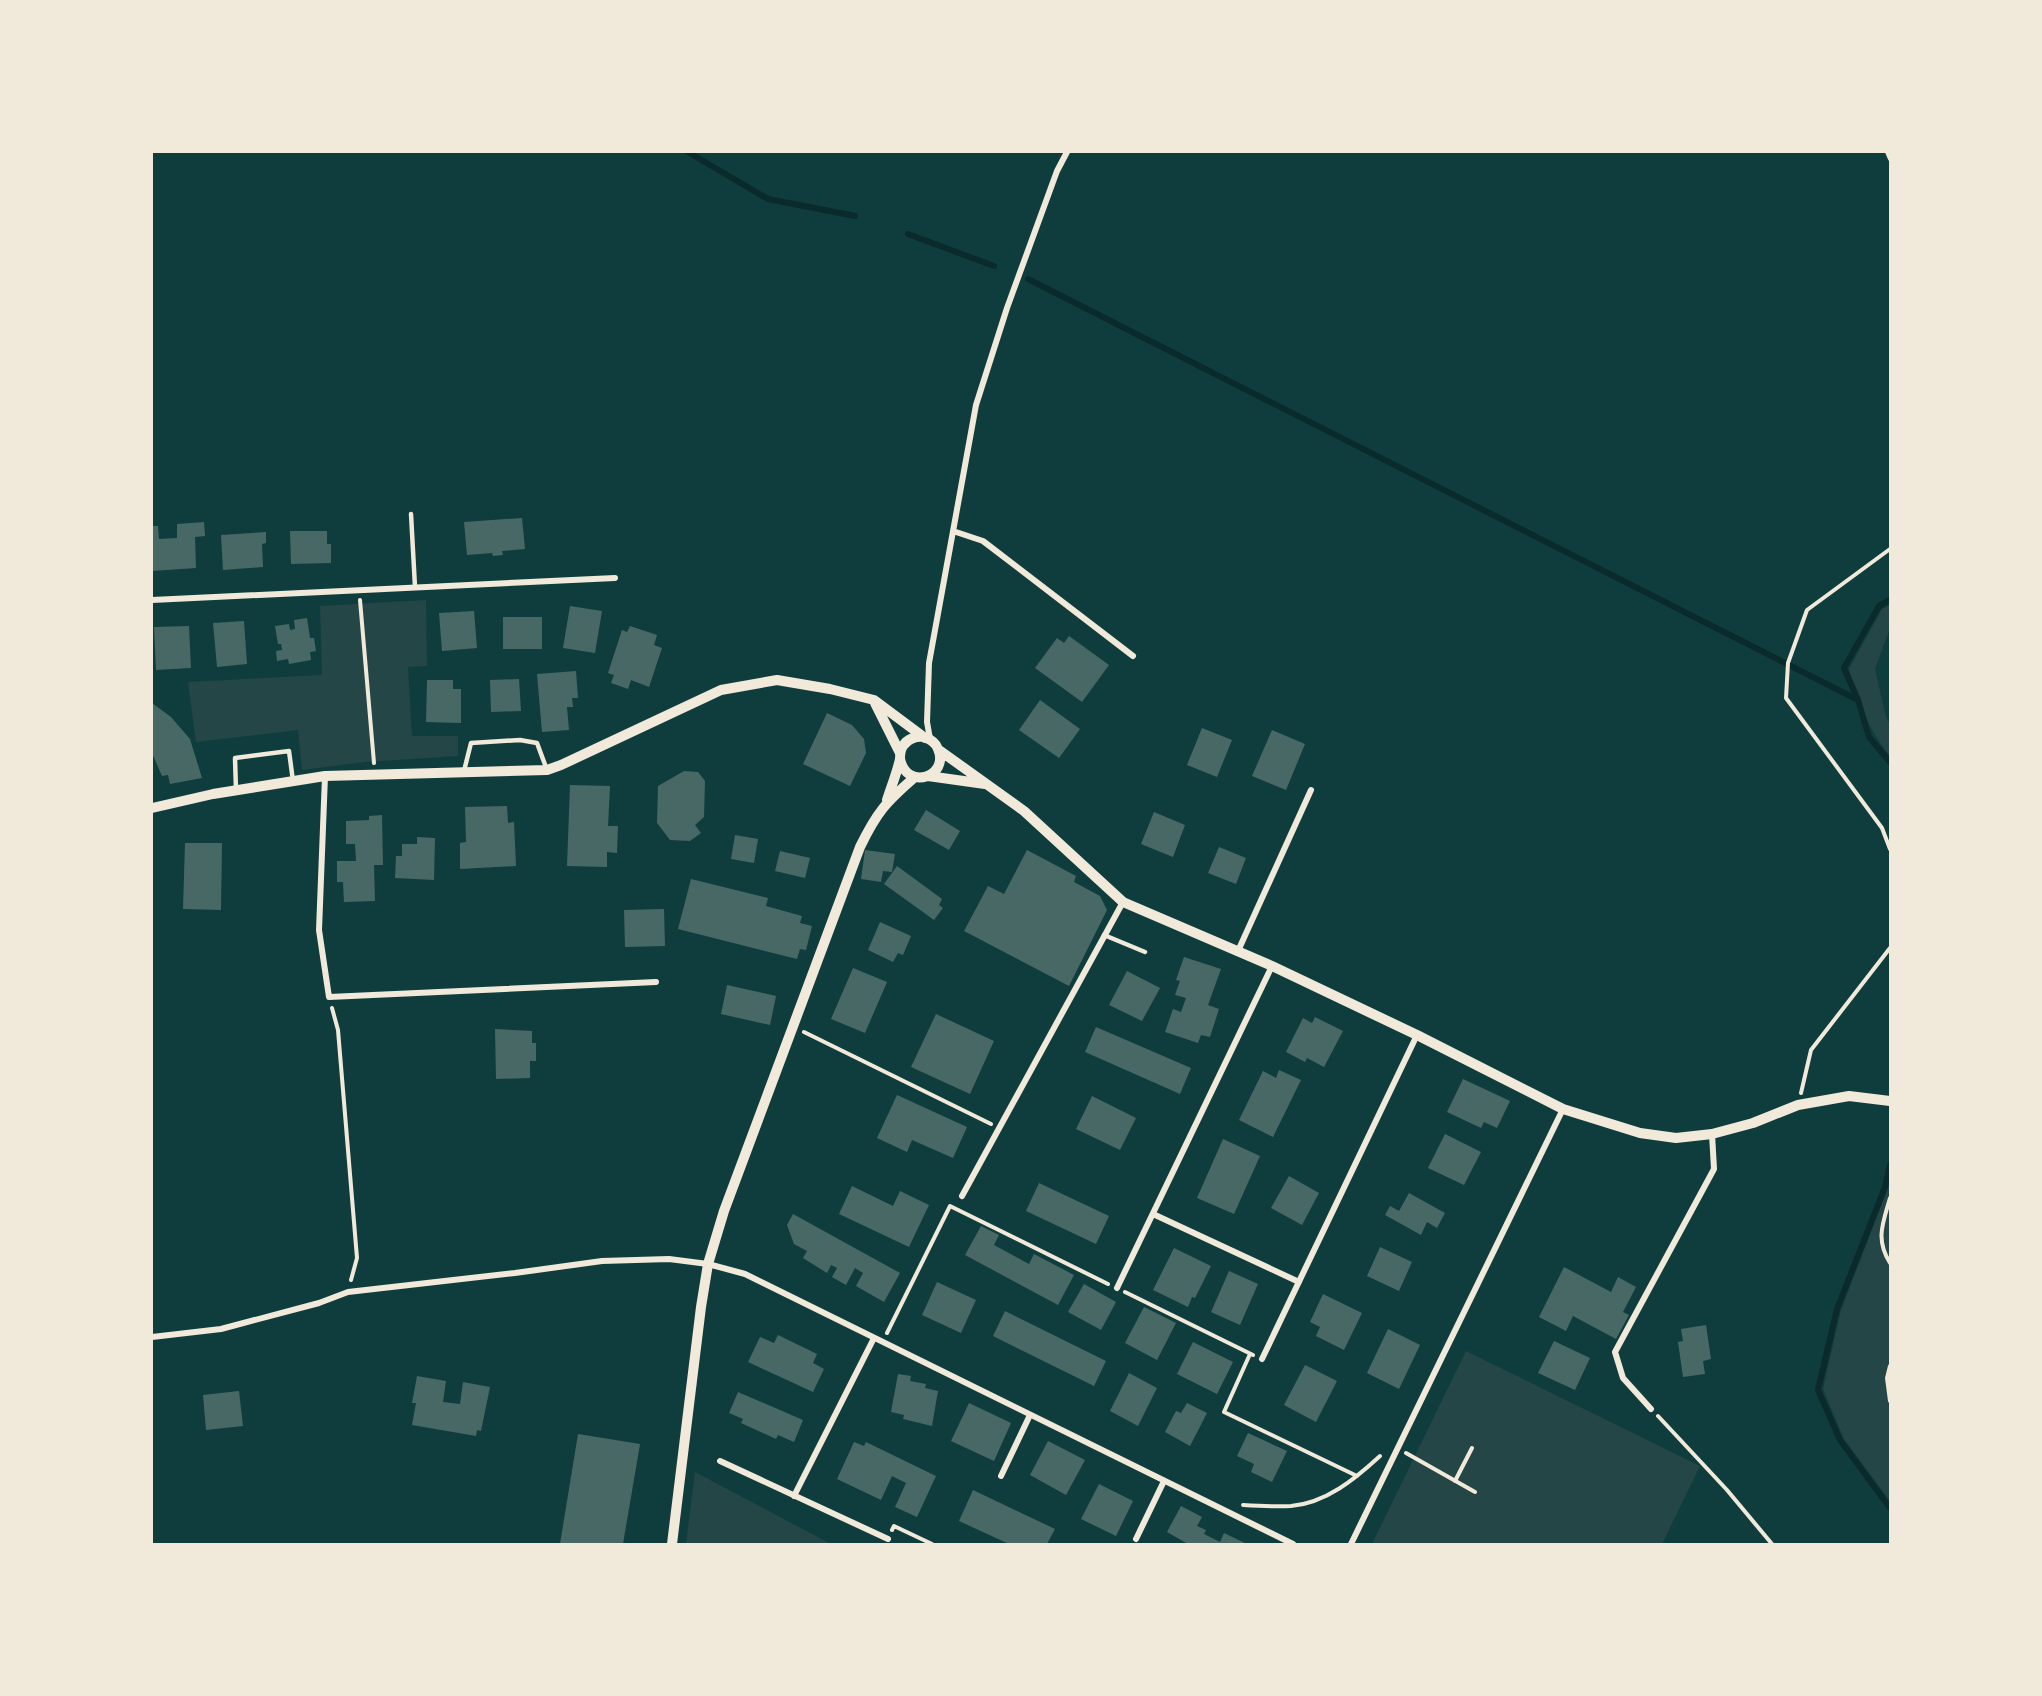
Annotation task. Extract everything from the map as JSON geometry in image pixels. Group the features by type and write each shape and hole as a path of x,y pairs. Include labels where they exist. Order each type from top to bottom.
{"street":[{"path":"928,739 929,663 976,405 1007,308 1057,171 1067,152"},
{"path":"953,531 983,541 1133,656"},
{"path":"152,600 615,578"},
{"path":"152,808 236,790 325,776 547,770 721,690 777,680 830,689 874,700 1024,811 1123,902 1272,966 1417,1035 1563,1109 1640,1133 1676,1138 1712,1134 1753,1123 1798,1105 1849,1096 1888,1100"},
{"path":"874,700 900,756 904,771 915,777 928,776 988,785"},
{"path":"887,802 903,747 912,739 928,739"},
{"path":"928,776 937,768 939,750"},
{"path":"325,776 319,930 329,997 656,982"},
{"path":"672,1545 689,1397 708,1264 724,1211 860,847 873,819 887,802 915,777"},
{"path":"1238,951 1311,790"},
{"path":"963,1196 1123,902"},
{"path":"1117,1288 1272,966"},
{"path":"1262,1359 1417,1035"},
{"path":"1351,1545 1563,1109"},
{"path":"1651,1409 1623,1378 1615,1352 1714,1169 1712,1134"},
{"path":"1153,1214 1299,1282"},
{"path":"152,1337 221,1329 319,1303 348,1292 602,1261 669,1259 708,1264 745,1274 1293,1545"},
{"path":"794,1496 874,1338"},
{"path":"1001,1476 1030,1415"},
{"path":"720,1461 888,1539"},
{"path":"1136,1539 1164,1481"}],"lane":[{"path":"411,514 415,587"},
{"path":"464,773 471,743 520,740 537,744 547,770"},
{"path":"236,790 235,758 289,751 293,781"},
{"path":"1104,935 1144,952"}],"path":[{"path":"1887,152 1890,159"},
{"path":"1890,549 1807,610 1788,665 1786,698 1881,828 1890,849"},
{"path":"359,590 375,775"},
{"path":"1798,1105 1811,1050 1890,948"},
{"path":"329,997 338,1030 357,1258 348,1292"},
{"path":"792,1027 1000,1128"},
{"path":"883,1342 950,1206 963,1196"},
{"path":"1890,1198 1882,1227 1883,1251 1890,1263"},
{"path":"1250,1354 1224,1412 1357,1476"},
{"path":"1890,1366 1887,1378 1890,1401"},
{"path":"1651,1409 1727,1490 1772,1545"},
{"path":"1455,1481 1472,1448"},
{"path":"1242,1505 1292,1506 1324,1497 1357,1476 1381,1455 1398,1449 1475,1492"},
{"path":"888,1539 894,1526 932,1545"}],"shaded area":[{"path":"426,600 427,666 408,667 412,736 458,736 458,756 365,762 302,770 298,730 196,742 188,682 322,675 320,606"},
{"path":"1890,605 1890,628 1875,669 1890,725 1890,756 1875,735 1865,715 1849,669 1882,609"},
{"path":"1890,1183 1890,1501 1844,1439 1823,1389 1841,1310"},
{"path":"1466,1351 1700,1466 1662,1544 1372,1544"},
{"path":"695,1472 831,1544 686,1544"}],"building":[{"path":"522,518 525,549 502,551 503,555 493,556 492,553 467,555 464,522"},
{"path":"204,522 205,536 195,537 196,568 152,571 152,526 158,526 159,539 177,538 177,524"},
{"path":"290,531 327,531 327,544 331,544 331,563 291,564"},
{"path":"266,532 266,543 262,544 263,567 223,570 221,535"},
{"path":"570,606 602,611 595,653 563,648"},
{"path":"474,611 477,648 442,651 439,613"},
{"path":"503,617 542,617 542,649 503,649"},
{"path":"307,618 310,638 314,638 316,651 310,652 311,660 289,664 288,659 277,661 276,651 282,650 281,644 278,644 275,626 289,624 290,630 295,629 294,620"},
{"path":"244,621 247,664 217,667 213,623"},
{"path":"189,626 191,668 156,670 154,627"},
{"path":"630,626 657,635 654,645 662,648 649,687 631,680 628,689 611,683 614,675 608,673 622,630 627,632"},
{"path":"1069,636 1109,665 1082,702 1035,668 1057,638 1064,643"},
{"path":"576,671 578,698 572,698 573,707 567,707 569,730 542,732 537,674"},
{"path":"519,679 521,711 491,712 490,680"},
{"path":"427,680 453,680 453,689 461,689 461,723 426,722"},
{"path":"1040,700 1080,729 1059,758 1019,730"},
{"path":"152,703 171,717 190,739 202,778 170,784 168,775 162,776 152,753"},
{"path":"827,713 852,725 864,739 866,753 850,786 803,764"},
{"path":"1202,728 1232,740 1217,777 1187,765"},
{"path":"1272,730 1305,744 1286,790 1252,776"},
{"path":"684,771 698,772 705,781 704,817 695,825 701,833 690,841 670,840 657,823 658,786"},
{"path":"570,785 610,786 608,826 618,826 617,853 607,852 607,867 567,866"},
{"path":"507,806 508,823 514,822 516,866 460,869 460,843 466,842 465,807"},
{"path":"926,810 960,831 949,850 914,830"},
{"path":"1154,812 1185,825 1173,857 1141,844"},
{"path":"382,815 383,865 374,865 375,901 344,902 343,882 337,882 337,861 356,861 355,844 346,844 346,821 369,820 369,816"},
{"path":"735,835 758,839 754,863 731,859"},
{"path":"417,837 435,838 434,880 395,878 396,856 402,856 402,844 417,844"},
{"path":"185,843 222,843 221,910 183,909"},
{"path":"1219,847 1246,858 1236,884 1208,873"},
{"path":"865,850 895,854 892,872 883,871 881,882 861,879"},
{"path":"1027,850 1076,876 1074,882 1100,896 1107,910 1069,986 964,931 988,886 1004,894"},
{"path":"780,851 810,858 805,878 775,871"},
{"path":"897,866 942,899 939,905 943,908 934,920 884,884"},
{"path":"691,879 768,898 766,906 802,916 800,923 812,926 806,950 800,949 797,959 678,929"},
{"path":"664,909 665,946 625,947 624,910"},
{"path":"880,922 911,936 903,955 898,953 893,962 868,950"},
{"path":"1184,957 1221,969 1208,1005 1219,1009 1210,1037 1201,1035 1198,1043 1165,1032 1173,1009 1181,1012 1186,998 1175,995 1180,981 1176,980"},
{"path":"853,968 887,982 865,1033 831,1019"},
{"path":"1127,971 1160,988 1142,1021 1109,1005"},
{"path":"727,985 776,996 770,1025 721,1014"},
{"path":"936,1014 994,1041 970,1094 911,1067"},
{"path":"1315,1017 1343,1031 1324,1067 1307,1058 1305,1062 1286,1052 1303,1018 1312,1023"},
{"path":"1096,1027 1191,1068 1180,1094 1085,1052"},
{"path":"495,1029 532,1031 532,1043 536,1043 536,1061 530,1061 530,1078 496,1079"},
{"path":"1279,1070 1301,1080 1273,1137 1239,1120 1263,1071 1276,1078"},
{"path":"1463,1079 1510,1101 1497,1128 1484,1122 1481,1128 1447,1112"},
{"path":"897,1095 967,1127 953,1158 912,1140 907,1152 877,1138"},
{"path":"1092,1096 1136,1118 1120,1150 1076,1129"},
{"path":"1445,1134 1481,1152 1464,1185 1428,1168"},
{"path":"1223,1139 1260,1156 1234,1214 1197,1198"},
{"path":"1289,1176 1319,1193 1302,1225 1271,1208"},
{"path":"1039,1183 1109,1216 1096,1244 1026,1211"},
{"path":"852,1186 893,1206 900,1191 929,1205 909,1247 839,1214"},
{"path":"1409,1193 1445,1213 1437,1228 1427,1222 1421,1235 1385,1215 1390,1206 1399,1211"},
{"path":"793,1214 900,1273 884,1302 856,1286 863,1273 855,1268 846,1285 832,1277 837,1268 831,1265 827,1273 803,1258 807,1251 794,1244 787,1225"},
{"path":"981,1226 999,1235 994,1245 1029,1264 1034,1254 1074,1275 1058,1305 965,1255"},
{"path":"1380,1247 1412,1262 1399,1291 1367,1276"},
{"path":"1174,1248 1211,1266 1188,1307 1153,1290"},
{"path":"1564,1267 1611,1292 1618,1277 1636,1287 1623,1312 1629,1315 1616,1339 1573,1316 1566,1331 1539,1317"},
{"path":"1229,1271 1258,1284 1240,1325 1211,1312"},
{"path":"937,1282 976,1300 961,1333 922,1315"},
{"path":"1084,1284 1116,1302 1101,1330 1068,1312"},
{"path":"1323,1294 1362,1313 1344,1350 1316,1336 1320,1327 1310,1322"},
{"path":"1144,1307 1176,1323 1157,1360 1125,1343"},
{"path":"1005,1311 1106,1361 1094,1386 993,1336"},
{"path":"1706,1325 1711,1359 1703,1361 1705,1374 1683,1377 1678,1342 1683,1341 1681,1329"},
{"path":"1388,1329 1420,1345 1399,1389 1367,1373"},
{"path":"778,1335 817,1354 813,1363 824,1369 813,1392 748,1362 760,1337 774,1343"},
{"path":"1554,1341 1590,1358 1575,1390 1538,1373"},
{"path":"1193,1342 1233,1362 1217,1394 1177,1374"},
{"path":"1305,1365 1337,1381 1316,1422 1284,1405"},
{"path":"1129,1373 1157,1388 1138,1426 1110,1411"},
{"path":"898,1374 911,1376 910,1381 926,1384 925,1388 938,1391 932,1426 903,1419 904,1415 891,1412"},
{"path":"417,1376 446,1381 443,1402 460,1404 463,1382 490,1387 481,1431 477,1430 476,1436 412,1425 416,1403 412,1403"},
{"path":"239,1391 243,1426 206,1430 203,1395"},
{"path":"738,1392 803,1420 794,1442 778,1435 776,1439 741,1423 743,1419 729,1413"},
{"path":"969,1403 1011,1423 994,1461 951,1441"},
{"path":"1187,1403 1207,1413 1190,1446 1165,1432 1176,1411 1181,1413"},
{"path":"1248,1433 1287,1451 1272,1482 1251,1472 1254,1464 1237,1456"},
{"path":"578,1434 640,1444 623,1544 560,1544"},
{"path":"1048,1441 1085,1460 1066,1495 1030,1475"},
{"path":"854,1442 864,1446 866,1442 936,1476 917,1517 895,1507 906,1483 892,1476 881,1500 837,1479"},
{"path":"1099,1484 1133,1501 1116,1536 1081,1519"},
{"path":"973,1490 1055,1529 1047,1544 1009,1544 959,1521"},
{"path":"1181,1506 1202,1517 1197,1526 1206,1530 1204,1534 1220,1542 1224,1533 1247,1544 1188,1544 1167,1532"}],"waterway":[{"path":"688,152 768,199 855,216"},
{"path":"908,234 994,266"},
{"path":"1028,279 1858,700"},
{"path":"1890,600 1879,606 1844,668 1858,700 1869,737 1890,762"},
{"path":"1890,1165 1885,1187 1837,1309 1818,1390 1840,1440 1890,1508"}]}
